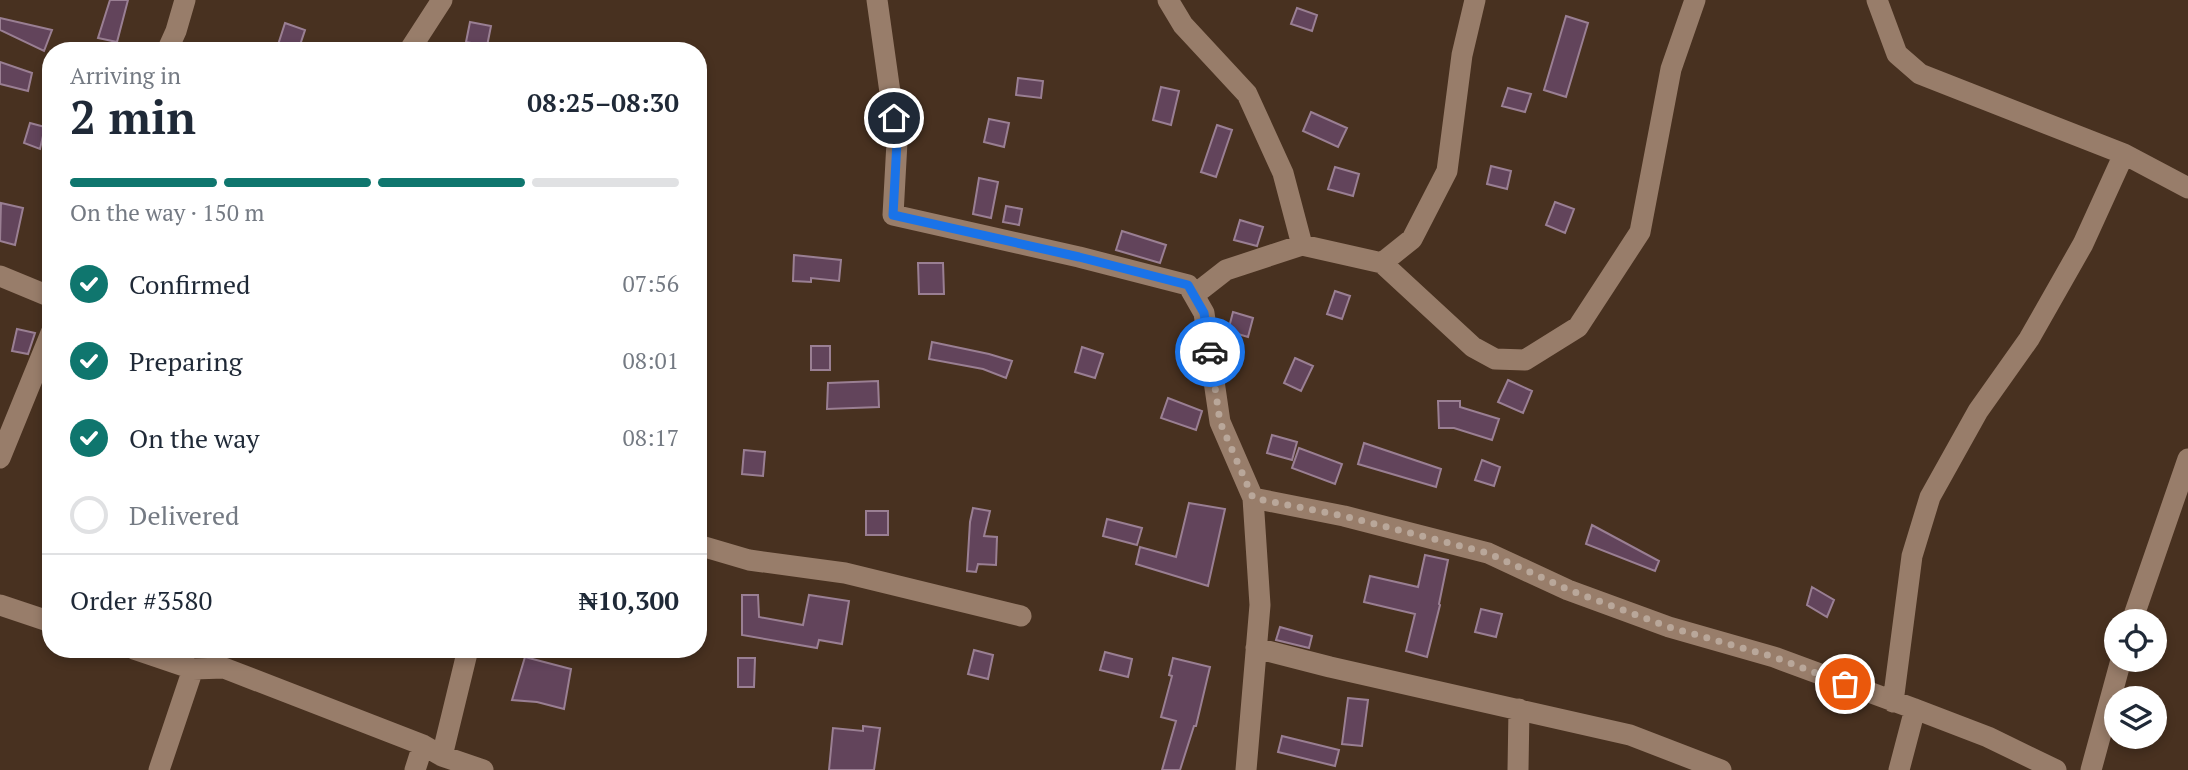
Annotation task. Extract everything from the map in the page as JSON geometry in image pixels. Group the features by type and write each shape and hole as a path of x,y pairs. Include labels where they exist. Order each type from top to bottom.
{"street":[{"path":"171,42 185,0"},
{"path":"416,42 442,0"},
{"path":"877,0 897,142 893,215 1188,285 1204,313 1220,422 1253,498 1260,605 1246,770"},
{"path":"1168,0 1184,25 1247,94 1283,173 1302,244"},
{"path":"1382,263 1412,239 1447,171 1461,55 1475,0"},
{"path":"1194,295 1226,270 1302,244 1382,263 1473,347 1495,359 1525,360 1578,327 1640,232 1671,69 1695,0"},
{"path":"1877,0 1897,54 1920,74 2124,154 2188,188"},
{"path":"1892,702 1912,556 1930,497 1978,411 2029,339 2082,244 2124,154"},
{"path":"0,276 42,293"},
{"path":"0,458 42,355"},
{"path":"2136,609 2188,459"},
{"path":"1253,498 1344,516 1488,553 1606,604 1669,627 1774,657 1988,737 2056,770"},
{"path":"707,548 749,560 845,573 1021,616"},
{"path":"0,605 42,619"},
{"path":"1256,648 1630,735 1721,770"},
{"path":"160,658 192,669 228,659 423,745 442,756 483,770"},
{"path":"442,756 466,658"},
{"path":"159,770 192,669"},
{"path":"2091,770 2118,672"},
{"path":"1518,770 1519,709"},
{"path":"1899,770 1914,709"},
{"path":"415,770 423,745"}],"building":[{"path":"110,0 128,0 117,42 98,38"},
{"path":"1297,8 1317,15 1312,31 1291,24"},
{"path":"1566,16 1588,23 1566,97 1544,90"},
{"path":"0,18 52,30 47,42 42,42 42,50 0,30"},
{"path":"470,22 491,26 488,42 466,42"},
{"path":"285,23 305,30 301,42 279,42"},
{"path":"0,62 32,73 28,91 0,84"},
{"path":"1018,78 1043,81 1041,98 1016,95"},
{"path":"1161,87 1179,91 1171,125 1153,120"},
{"path":"1508,88 1531,94 1525,112 1502,106"},
{"path":"1311,112 1347,128 1338,147 1303,131"},
{"path":"989,119 1009,123 1004,147 984,142"},
{"path":"30,123 42,126 40,149 24,143"},
{"path":"1217,125 1232,130 1216,177 1201,172"},
{"path":"1491,166 1511,171 1507,189 1487,184"},
{"path":"1335,167 1359,174 1353,196 1328,189"},
{"path":"979,178 998,182 991,218 973,214"},
{"path":"1555,202 1574,209 1565,233 1546,225"},
{"path":"1,203 23,208 15,245 0,241"},
{"path":"1006,206 1022,209 1019,225 1003,222"},
{"path":"1240,220 1263,227 1257,246 1234,240"},
{"path":"1122,231 1166,245 1160,263 1116,250"},
{"path":"794,255 841,260 839,281 811,278 811,282 793,281"},
{"path":"918,263 943,263 944,294 919,294"},
{"path":"1335,291 1350,296 1342,319 1327,314"},
{"path":"1233,312 1253,318 1248,337 1228,331"},
{"path":"17,329 35,333 28,354 12,351"},
{"path":"932,342 1012,361 1006,378 983,369 929,359"},
{"path":"811,346 830,346 830,370 811,370"},
{"path":"1082,347 1103,354 1095,378 1075,372"},
{"path":"1295,358 1313,366 1301,391 1284,383"},
{"path":"1508,380 1532,391 1523,413 1498,402"},
{"path":"878,381 879,407 827,409 828,383"},
{"path":"1168,398 1202,411 1196,430 1161,418"},
{"path":"1438,401 1460,401 1460,407 1499,419 1492,440 1454,428 1439,428"},
{"path":"1272,435 1297,442 1292,460 1267,453"},
{"path":"1364,443 1441,469 1436,487 1358,464"},
{"path":"1299,448 1342,464 1335,484 1292,468"},
{"path":"744,450 765,452 763,476 742,474"},
{"path":"1482,460 1500,467 1494,486 1475,480"},
{"path":"1189,503 1225,509 1208,586 1136,564 1140,547 1176,557"},
{"path":"973,508 990,511 984,536 997,537 996,565 978,564 976,572 967,571"},
{"path":"866,511 888,511 888,535 866,535"},
{"path":"1107,519 1142,528 1137,545 1103,536"},
{"path":"1592,525 1659,561 1655,571 1586,544"},
{"path":"1425,555 1448,560 1427,657 1406,651 1415,614 1364,602 1370,576 1418,587"},
{"path":"1812,587 1834,600 1827,617 1807,605"},
{"path":"742,595 758,595 759,617 803,625 809,595 849,601 842,644 819,640 817,648 742,635"},
{"path":"1481,609 1502,614 1496,637 1475,632"},
{"path":"1280,627 1312,636 1309,648 1276,640"},
{"path":"974,650 993,655 988,679 968,674"},
{"path":"1105,652 1132,659 1128,677 1100,670"},
{"path":"525,658 571,669 564,709 537,702 512,700"},
{"path":"738,658 755,658 754,687 738,687"},
{"path":"1173,658 1210,667 1196,726 1180,770 1162,770 1176,721 1161,717 1172,676 1169,675"},
{"path":"1348,698 1368,700 1362,746 1342,744"},
{"path":"863,726 880,728 874,770 829,770 833,728 863,731"},
{"path":"1282,736 1339,750 1335,766 1278,752"}],"way so far":[{"path":"1210,352 1220,422 1253,498 1344,516 1488,553 1569,590 1669,627 1774,657 1845,684"}],"route":[{"path":"894,118 897,142 893,215 1188,285 1204,313 1210,352"}]}
